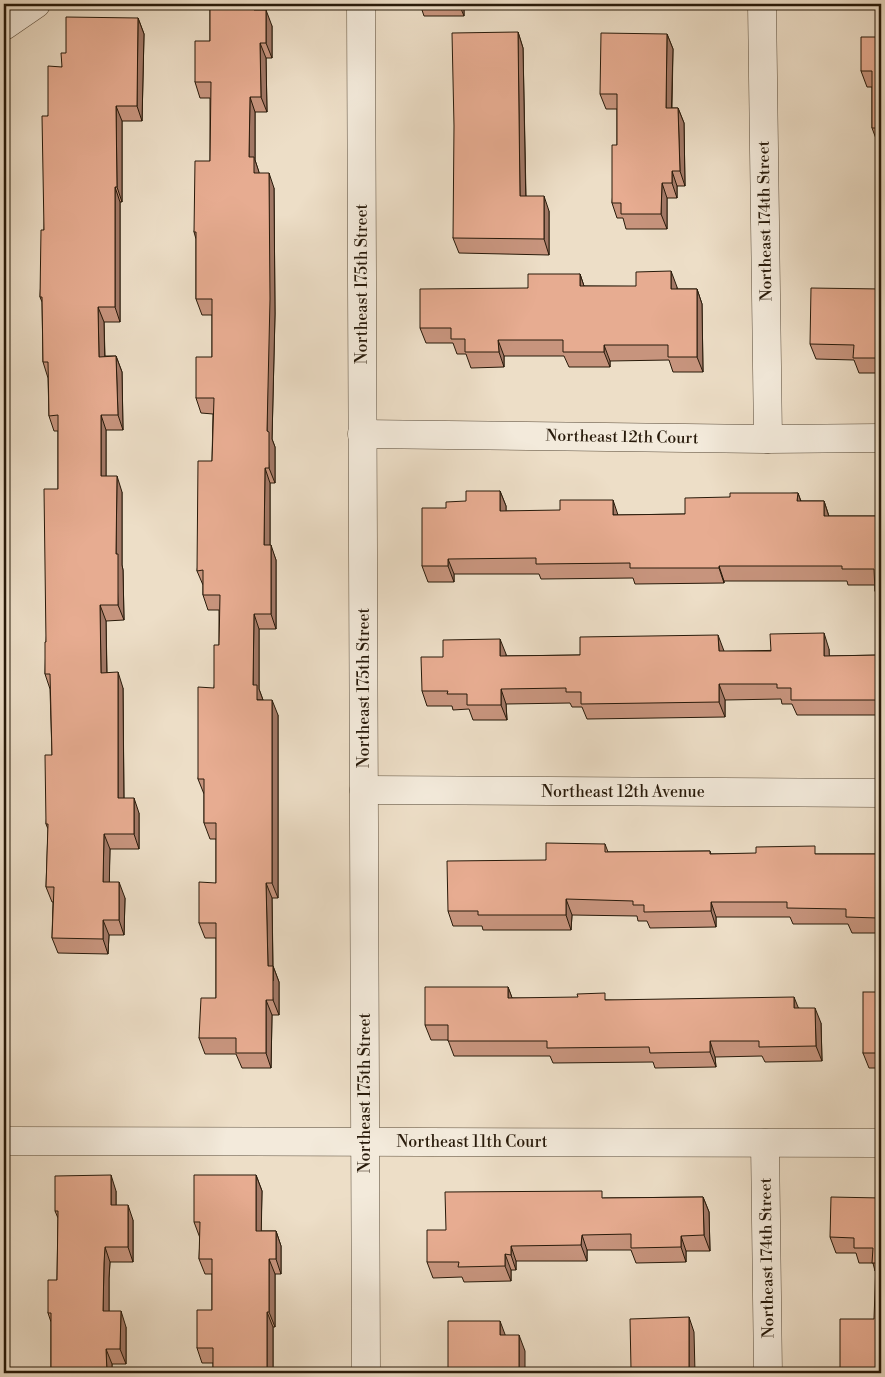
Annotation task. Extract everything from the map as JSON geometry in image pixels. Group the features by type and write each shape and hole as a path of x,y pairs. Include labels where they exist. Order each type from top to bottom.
{"street":[{"path":"4,26 36,4"},
{"name":"Northeast 175th Street","path":"361,4 366,1373"},
{"name":"Northeast 174th Street","path":"762,4 768,439"},
{"name":"Northeast 12th Court","path":"362,434 768,439 881,438"},
{"name":"Northeast 12th Avenue","path":"364,790 881,793"},
{"name":"Northeast 11th Court","path":"4,1141 881,1143"},
{"name":"Northeast 174th Street","path":"765,1143 768,1373"}],"building":[{"path":"210,4 254,4 254,10 266,10 266,43 260,43 261,97 250,97 249,157 254,157 254,173 269,173 270,299 267,431 269,432 269,468 265,468 264,545 271,545 271,614 254,614 253,685 257,685 257,700 272,700 272,883 266,883 268,966 273,966 273,1000 266,1000 266,1053 236,1053 236,1038 199,1038 201,998 216,998 216,923 199,923 199,882 216,883 216,823 204,823 204,779 198,779 198,687 214,688 214,645 219,645 220,595 203,595 203,570 197,571 198,461 212,461 214,398 196,398 196,357 212,357 212,299 196,299 196,232 194,232 195,161 210,161 211,82 195,82 195,41 210,41"},
{"path":"66,17 138,18 137,106 116,106 115,307 98,307 99,357 116,356 118,415 101,415 101,476 117,476 116,554 118,554 118,605 100,605 101,673 118,672 118,798 134,798 134,834 104,834 103,882 119,882 119,920 103,920 103,939 52,938 54,887 46,887 48,824 46,824 45,755 52,755 50,674 45,674 44,489 58,489 58,415 49,416 48,362 43,362 42,297 40,297 41,230 44,230 42,116 48,116 48,66 62,67 61,53 66,53"},
{"path":"518,32 520,196 544,196 544,239 453,238 454,126 452,33"},
{"path":"601,33 667,34 666,108 678,108 680,171 672,171 672,183 662,183 661,214 621,214 621,203 612,203 612,145 617,145 617,94 600,94"},
{"path":"861,37 881,37 881,128 872,128 872,71 861,71"},
{"path":"671,271 671,289 697,289 697,357 668,357 668,345 604,345 604,352 563,352 563,340 498,340 499,352 465,352 465,339 451,339 451,328 420,328 420,289 528,288 528,274 580,274 580,286 636,286 636,272"},
{"path":"811,288 881,289 881,358 853,358 854,345 810,344"},
{"path":"466,491 500,491 500,511 560,510 560,500 613,500 613,515 685,514 685,498 730,497 730,493 798,493 797,501 824,501 824,516 881,516 881,591 875,591 874,569 842,569 842,566 630,568 630,563 536,564 536,558 448,559 448,566 422,566 422,508 446,508 446,502 466,501"},
{"path":"824,633 824,656 881,655 881,700 791,700 791,688 777,688 777,684 719,684 719,702 581,704 581,692 566,692 566,688 501,689 501,705 467,705 467,694 447,694 448,691 422,691 421,657 443,657 443,640 500,639 500,656 580,655 580,637 718,635 719,651 771,651 770,634"},
{"path":"546,843 605,844 605,852 710,851 710,854 756,853 756,847 815,846 815,854 876,854 876,849 881,849 881,909 879,909 878,918 846,917 846,909 787,908 787,902 711,902 711,911 644,912 644,905 633,905 633,901 566,899 566,915 478,915 478,911 448,911 447,861 546,860"},
{"path":"425,987 508,987 508,998 578,997 577,994 605,993 605,1000 794,997 794,1008 815,1008 816,1046 759,1047 759,1041 710,1041 710,1052 650,1053 649,1047 547,1048 547,1041 448,1041 448,1025 425,1025"},
{"path":"863,992 881,992 881,1053 863,1053"},
{"path":"111,1175 111,1205 128,1205 128,1247 105,1247 104,1263 103,1311 121,1311 120,1349 106,1349 107,1373 67,1373 67,1368 51,1368 51,1313 48,1313 48,1280 57,1280 58,1211 55,1211 55,1176"},
{"path":"194,1175 256,1175 256,1231 276,1231 276,1259 269,1259 267,1373 213,1373 213,1348 197,1348 197,1310 212,1310 212,1259 199,1259 200,1222 194,1222"},
{"path":"602,1191 602,1198 703,1197 704,1235 681,1236 681,1247 631,1248 631,1234 582,1235 581,1245 511,1246 511,1255 505,1254 505,1266 458,1267 459,1262 427,1262 427,1230 446,1230 445,1192"},
{"path":"831,1197 881,1198 881,1373 840,1373 840,1319 874,1319 876,1263 872,1263 873,1248 854,1248 854,1238 830,1237"},
{"path":"689,1317 689,1373 621,1373 621,1369 631,1369 630,1319"},
{"path":"448,1321 500,1321 500,1335 519,1335 519,1373 448,1373"}]}
